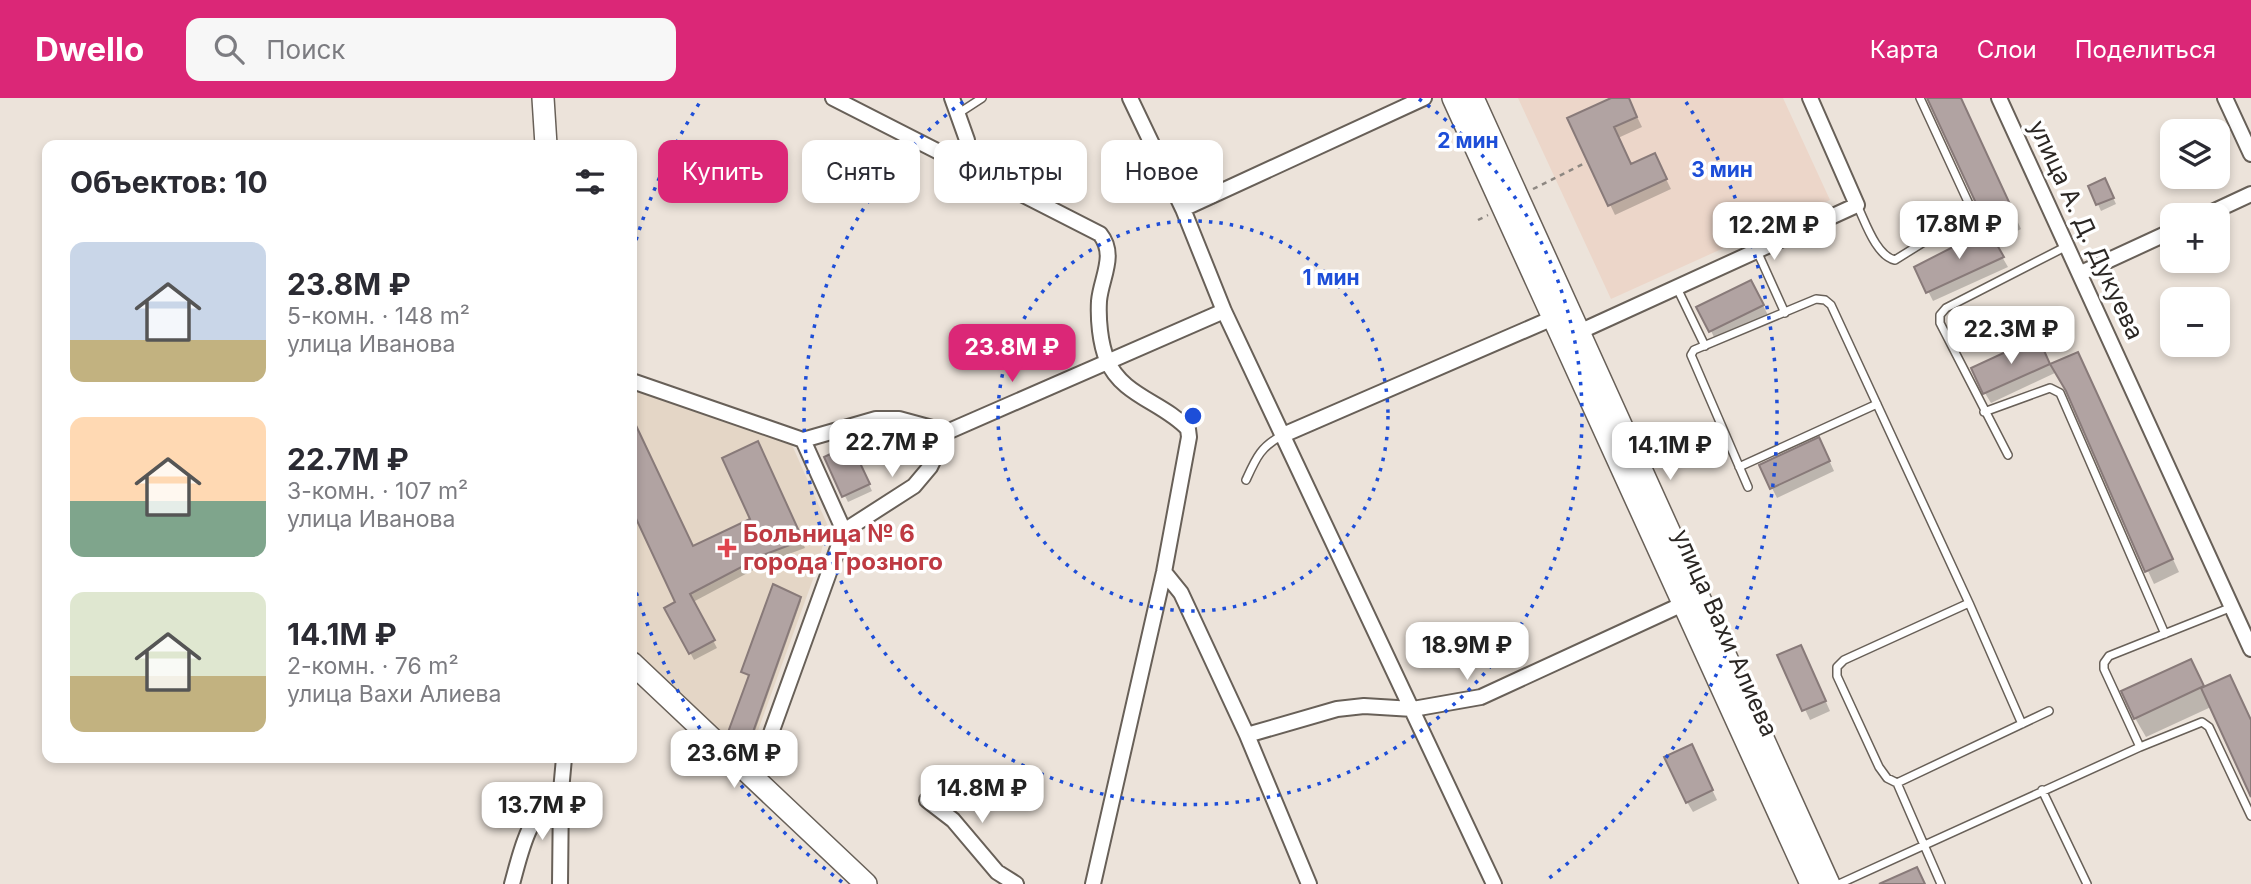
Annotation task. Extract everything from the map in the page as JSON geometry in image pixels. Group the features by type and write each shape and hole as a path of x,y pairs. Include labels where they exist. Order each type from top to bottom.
{"main road":[{"path":"543,98 546,140"},
{"name":"улица Вахи Алиева","path":"1453,98 1811,884"},
{"name":"улица Вахи Алиева","path":"1473,98 1829,884"},
{"path":"637,668 866,884"}],"street":[{"path":"834,98 934,148"},
{"path":"952,98 967,140"},
{"path":"1130,98 1183,209 1224,311 1494,884"},
{"path":"1183,209 1424,98"},
{"path":"1579,332 1857,205 1810,98"},
{"name":"улица А. Д. Дукуева","path":"1999,98 2251,649"},
{"path":"2225,98 2251,154"},
{"path":"2230,204 2251,194"},
{"path":"1040,203 1087,227 1106,242 1109,253 1099,301 1101,334 1107,361 1125,386 1171,413 1188,429 1189,438 1164,572 1093,884"},
{"path":"2081,273 2160,237"},
{"path":"637,383 803,440 876,419 899,419 947,432 1224,311"},
{"path":"1283,435 1553,318"},
{"path":"749,775 762,758 844,531 914,485 930,467 947,432"},
{"path":"803,440 844,531"},
{"path":"1164,572 1181,593 1247,735 1309,884"},
{"path":"1247,735 1337,709 1364,706 1413,709 1481,697 1683,604"},
{"path":"560,884 564,763"},
{"path":"512,884 531,822 541,807 561,790"},
{"path":"927,800 953,820 998,872 1016,884"}],"lane":[{"path":"959,113 982,98"},
{"path":"1857,205 1881,251 1887,258 1895,260 1964,217 1968,211 1969,204 1920,98"},
{"path":"2008,455 1940,323 1940,315 1946,309 2068,245"},
{"path":"1757,251 1785,313"},
{"path":"1677,287 1704,346"},
{"path":"1748,486 1691,362 1694,350 1816,299 1825,300 1831,304 2022,724"},
{"path":"1984,412 2050,388 2060,393 2165,634"},
{"path":"1740,467 1877,404"},
{"path":"1246,480 1258,452 1283,435"},
{"path":"1941,884 1897,783 1887,778 1880,767 1837,676 1837,667 1844,660 1969,603"},
{"path":"2140,747 2104,669 2104,663 2109,656 2232,607"},
{"path":"1897,783 2049,711"},
{"path":"1839,884 2042,790 2202,722 2209,727 2251,816"},
{"path":"2042,790 2087,884"}],"shaded area":[{"path":"1518,98 1783,98 1830,200 1611,299"},
{"name":"Больница № 6 города Грозного","path":"637,389 792,445 828,526 816,571 752,747 744,752 733,748 637,659"}],"building":[{"path":"1611,98 1629,98 1637,117 1614,127 1631,164 1655,153 1667,179 1608,206 1567,118"},
{"path":"1927,98 1961,98 2015,215 1988,229"},
{"path":"2105,178 2114,198 2096,205 2088,186"},
{"path":"1988,229 2004,257 1926,293 1914,267"},
{"path":"1751,280 1764,305 1709,332 1696,307"},
{"path":"2038,337 2050,364 1983,394 1971,368"},
{"path":"2078,352 2173,559 2145,572 2066,391 2050,364"},
{"path":"637,428 693,546 750,519 722,458 758,441 803,540 766,554 690,594 715,640 689,654 664,608 675,602 637,521"},
{"path":"1819,437 1830,461 1770,489 1759,465"},
{"path":"851,444 870,484 842,497 824,457"},
{"path":"773,584 801,597 748,746 727,735 749,675 741,672"},
{"path":"1801,645 1826,701 1802,711 1777,655"},
{"path":"2191,659 2204,686 2134,719 2121,691"},
{"path":"2230,675 2251,720 2251,797 2201,688"},
{"path":"1692,744 1713,790 1686,803 1664,757"},
{"path":"1917,867 1925,884 1879,884"}],"place":[{"name":"Больница № 6 города Грозного","path":"727,548"}]}
